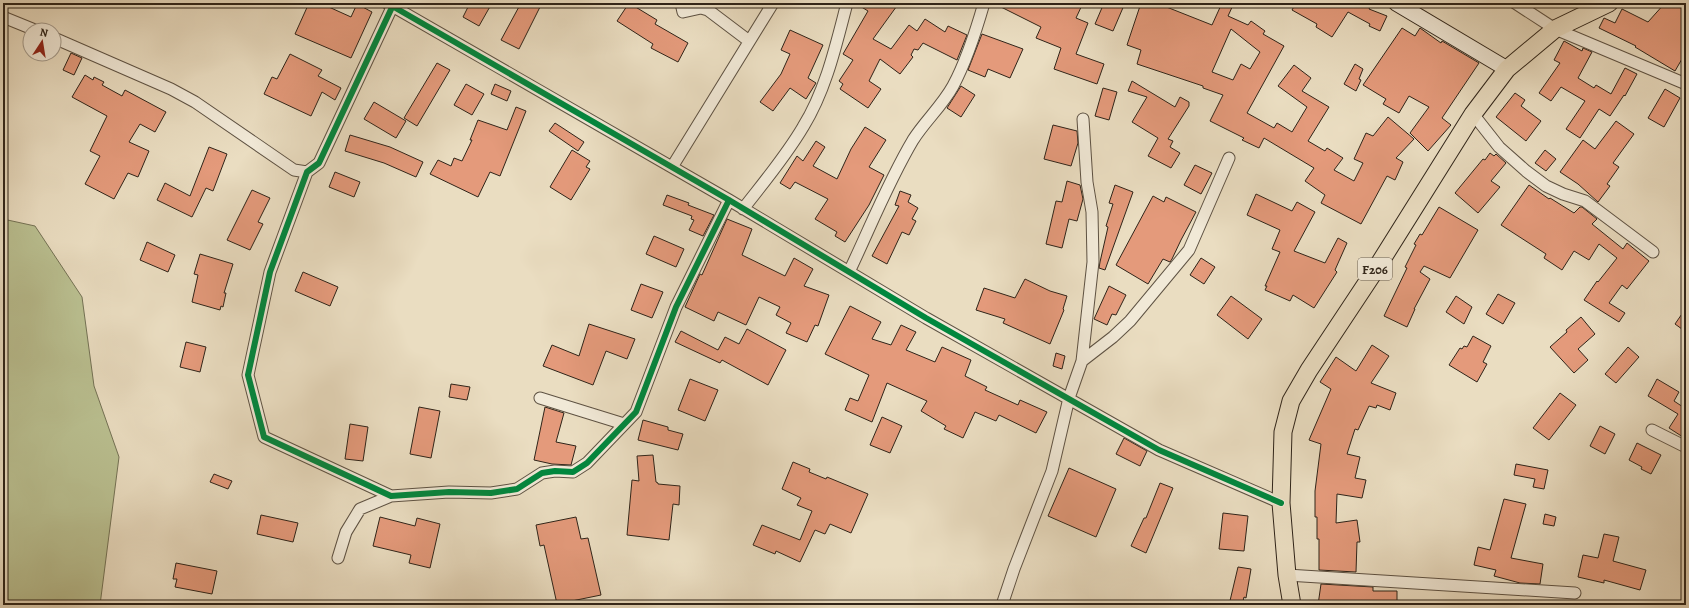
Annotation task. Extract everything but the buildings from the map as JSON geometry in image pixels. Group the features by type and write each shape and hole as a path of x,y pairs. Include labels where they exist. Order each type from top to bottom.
{"main road":[{"path":"1396,3 1508,69"},
{"name":"F206","path":"1292,605 1287,575 1281,503 1283,432 1291,401 1309,370 1374,272 1473,114 1508,69 1555,29 1609,3"}],"street":[{"path":"681,3 683,12 701,8 708,10 749,41"},
{"path":"672,167 773,3"},
{"path":"743,209 804,126 823,86 847,3"},
{"path":"849,272 901,162 914,138 937,110 953,85 972,41 984,3"},
{"path":"1516,3 1555,29 1686,84"},
{"path":"391,496 264,437 248,375 270,272 308,172 319,163 391,4 729,200 926,318 1159,450 1281,503"},
{"path":"3,17 22,25"},
{"path":"62,41 172,89 195,102 294,170 308,172"},
{"path":"1473,114 1499,147 1526,171 1546,186 1563,194 1585,201 1653,252"},
{"path":"1002,605 1014,569 1052,471 1069,398 1082,361 1093,262 1092,212 1087,182 1083,119"},
{"path":"1082,361 1113,337 1130,321 1189,250 1229,158"},
{"path":"338,558 346,532 360,509 391,496 450,492 490,493 517,489 542,473 556,471 573,472 587,463 636,412 676,307 729,200"},
{"path":"540,398 624,424"},
{"path":"1652,430 1686,447"},
{"path":"1287,575 1575,593"}],"green space":[{"path":"3,219 35,226 82,297 94,386 119,457 100,605 3,605"}],"cycle path":[{"path":"387,3 729,200 926,318 1159,450 1281,503"},
{"path":"394,3 319,163 307,172 270,272 248,375 264,437 391,496 449,492 491,493 517,489 542,473 555,471 573,472 587,463 636,412 676,307 729,200"}]}
